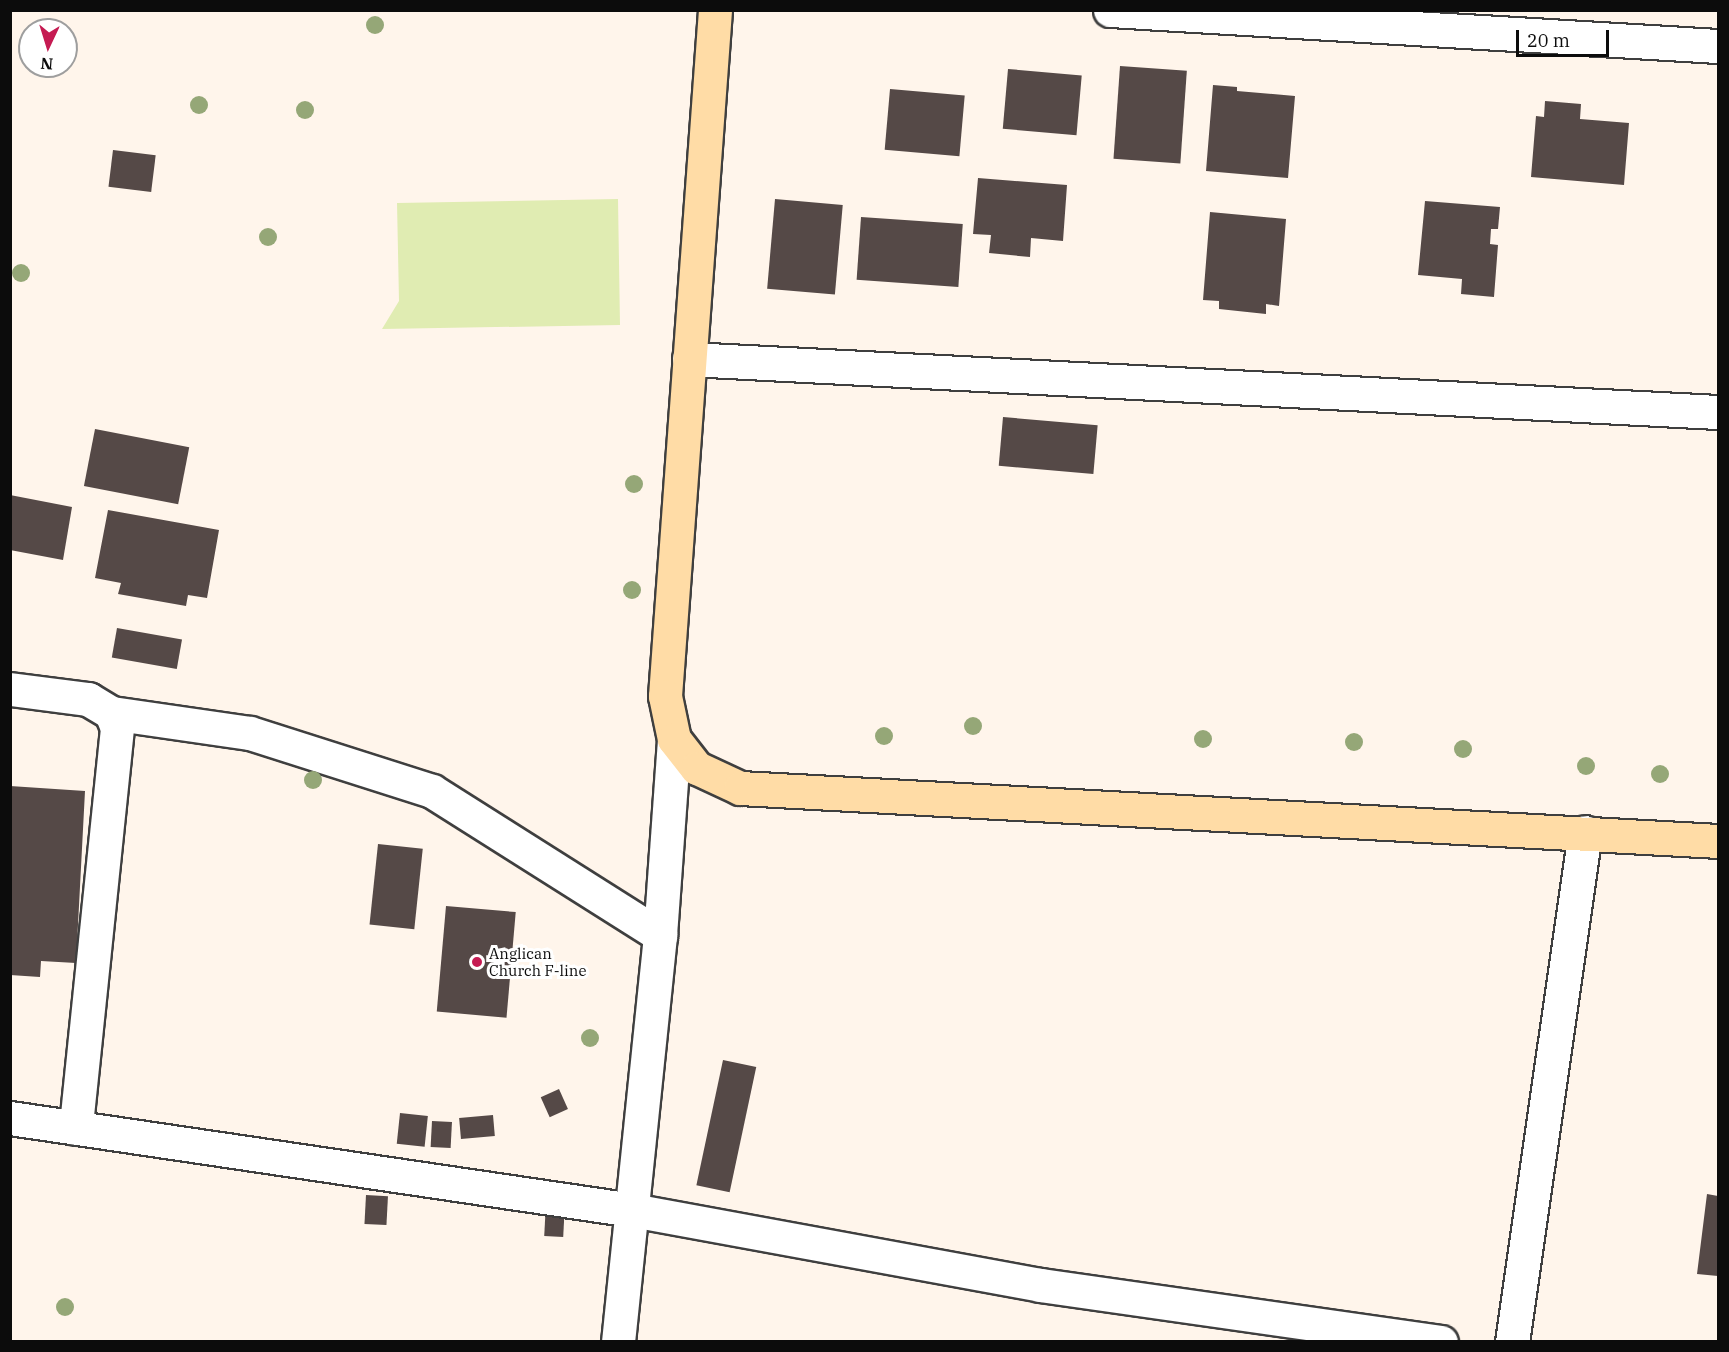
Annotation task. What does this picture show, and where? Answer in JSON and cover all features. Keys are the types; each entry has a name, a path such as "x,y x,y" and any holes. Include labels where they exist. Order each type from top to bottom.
{"street":[{"path":"618,1341 660,935 674,739 665,696 715,10"},
{"path":"1110,10 1719,46"},
{"path":"689,359 1719,412"},
{"path":"10,689 88,699 111,713 250,733 432,791 660,935"},
{"path":"76,1128 117,740 111,713"},
{"path":"674,739 697,768 740,788 1719,841"},
{"path":"1512,1341 1585,832"},
{"path":"10,1118 632,1210 1040,1285 1441,1341"}],"green space":[{"path":"618,199 620,325 382,329 399,301 397,203"}],"building":[{"path":"1120,66 1187,71 1180,163 1114,159"},
{"path":"1008,69 1082,75 1076,135 1003,129"},
{"path":"1213,85 1237,87 1237,91 1295,96 1288,178 1206,171"},
{"path":"890,89 965,96 959,156 885,150"},
{"path":"1545,101 1581,104 1580,119 1629,123 1624,185 1531,177 1536,116 1544,117"},
{"path":"113,150 156,155 151,192 108,187"},
{"path":"978,178 1067,185 1063,241 1031,238 1030,257 989,253 991,235 973,234"},
{"path":"775,199 843,205 835,295 767,289"},
{"path":"1425,201 1500,207 1498,229 1491,229 1490,244 1498,245 1494,297 1461,294 1462,279 1418,275"},
{"path":"1210,212 1286,219 1279,306 1266,304 1266,314 1219,309 1219,301 1203,300"},
{"path":"861,217 963,224 958,287 857,280"},
{"path":"1003,417 1098,425 1093,474 999,466"},
{"path":"95,429 189,447 178,504 84,486"},
{"path":"10,495 72,507 63,560 10,550"},
{"path":"108,510 219,530 207,598 188,595 186,606 118,594 121,583 95,578"},
{"path":"117,628 182,639 177,669 112,658"},
{"path":"10,786 85,791 76,963 41,961 40,977 10,975"},
{"path":"378,844 423,849 414,929 370,925"},
{"name":"Anglican Church F-line","path":"446,906 516,912 506,1018 437,1012"},
{"path":"723,1060 756,1067 730,1192 696,1185"},
{"path":"559,1089 568,1109 550,1117 541,1097"},
{"path":"400,1113 428,1116 425,1147 397,1144"},
{"path":"493,1115 495,1136 461,1139 459,1118"},
{"path":"432,1121 452,1122 451,1148 431,1147"},
{"path":"1707,1194 1718,1196 1718,1276 1697,1274"},
{"path":"366,1195 388,1196 386,1225 364,1224"},
{"path":"546,1202 565,1203 563,1237 544,1236"}],"place":[{"name":"Anglican Church F-line","path":"477,962"}]}
